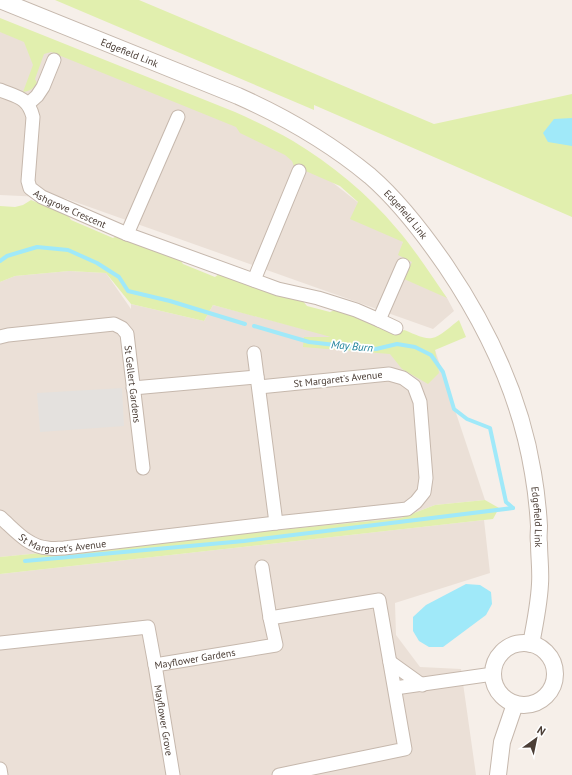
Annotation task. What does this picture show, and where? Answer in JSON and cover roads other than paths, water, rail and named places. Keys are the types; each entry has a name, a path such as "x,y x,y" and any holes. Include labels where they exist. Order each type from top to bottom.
{"street":[{"name":"Edgefield Link","path":"0,0 238,96 287,120 334,149 371,177 418,227 454,278 490,342 506,377 523,428 533,472 539,529 538,541 540,584 537,615 531,644"},
{"path":"0,90 22,99 28,104 44,87 54,60"},
{"name":"Ashgrove Crescent","path":"28,104 33,117 28,181 30,188 42,197 127,234 278,289 318,298 350,308 396,328"},
{"path":"127,234 178,117"},
{"path":"254,280 299,171"},
{"path":"379,320 403,265"},
{"name":"St Gellert Gardens","path":"0,337 114,324 122,328 127,334 143,468"},
{"path":"254,353 276,523"},
{"name":"St Margaret's Avenue","path":"0,517 23,537 35,545 48,548 64,548 406,509 416,502 424,492 426,478 420,402 414,386 403,378 389,374 133,388"},
{"name":"Mayflower Gardens","path":"0,643 148,627 155,665 276,645 262,567"},
{"path":"270,618 379,600 405,749 279,775"},
{"path":"523,643 540,647 548,654 553,662 555,672 554,681 550,691 543,698 534,703 524,705 514,704 506,699 494,684 493,674 495,662 502,651 509,646 523,643"},
{"path":"390,662 422,685"},
{"name":"Mayflower Grove","path":"155,665 173,775"},
{"path":"395,688 493,674"},
{"path":"498,775 502,742 514,704"},
{"path":"0,769 1,775"}],"water":[{"path":"572,118 572,146 548,142 543,133 554,119"},
{"path":"466,584 480,585 491,592 492,604 486,615 443,647 429,647 419,641 413,631 413,617 426,605"}],"waterway":[{"name":"May Burn","path":"0,261 7,256 37,247 68,250 97,263 119,277 128,291 170,301 245,324"},
{"name":"May Burn","path":"254,326 309,342 376,349 397,344 415,347 431,355 443,372 454,409 467,419 490,428 506,502 513,508"},
{"path":"25,561 244,541 513,508"}]}
